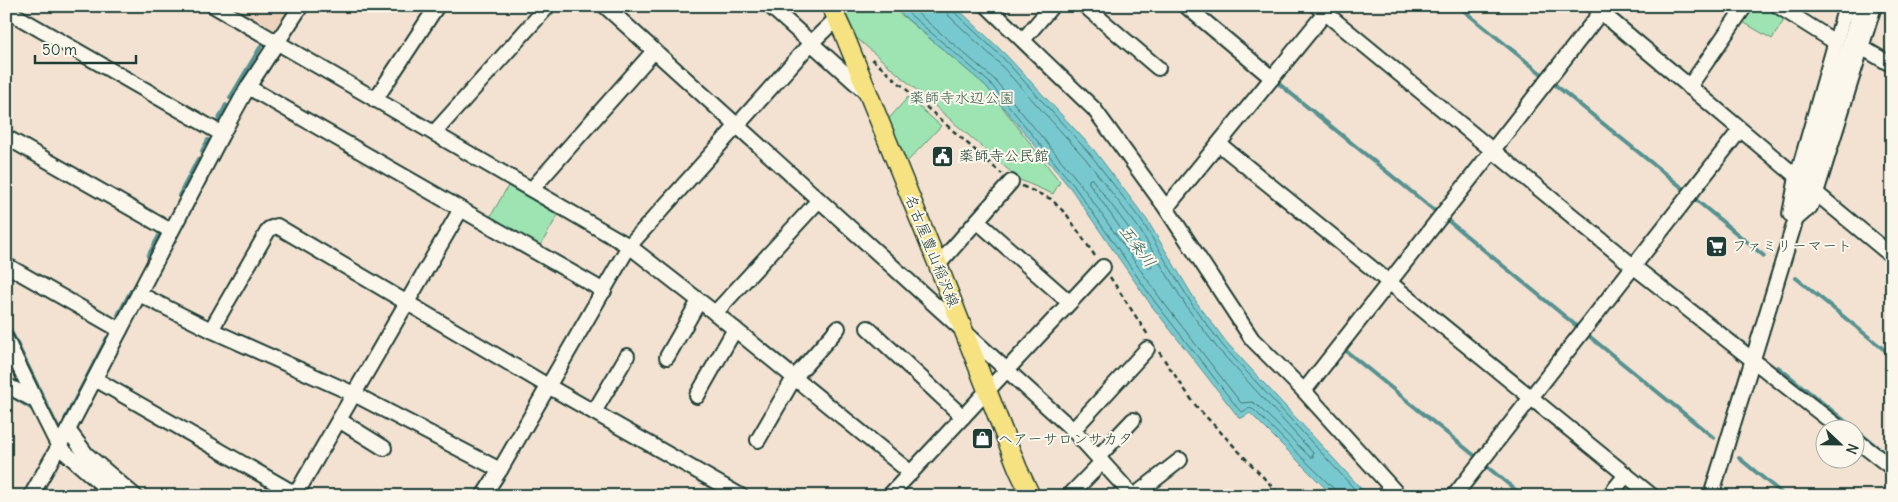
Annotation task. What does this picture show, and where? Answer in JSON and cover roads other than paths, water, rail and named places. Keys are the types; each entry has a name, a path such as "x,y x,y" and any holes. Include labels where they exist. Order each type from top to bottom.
{"main road":[{"name":"名古屋豊山稲沢線","path":"834,12 938,265 1018,469 1031,496"}],"street":[{"path":"214,6 629,246 735,329 911,473"},
{"path":"31,496 95,379 222,134 248,87 301,6"},
{"path":"375,100 437,6"},
{"path":"434,133 548,6"},
{"path":"604,6 1073,430 1133,496 1180,460"},
{"path":"770,6 868,95"},
{"path":"987,6 1094,109 1166,208 1252,339 1304,391 1399,496"},
{"path":"1023,40 1052,6"},
{"path":"1085,6 1158,68"},
{"path":"1186,6 1272,78"},
{"path":"1689,87 1744,6"},
{"path":"1778,6 1835,42"},
{"path":"1782,264 1797,177 1846,6"},
{"path":"1712,496 1861,6"},
{"path":"1796,220 1810,207 1816,194 1874,6"},
{"path":"1166,208 1272,78 1324,9 1633,266 1829,420"},
{"path":"1304,391 1598,9 1797,177"},
{"path":"6,10 222,134"},
{"path":"500,496 485,492 500,470 629,246 811,43 834,12"},
{"path":"1861,47 1889,59"},
{"path":"532,189 654,51"},
{"path":"248,87 604,291"},
{"path":"1454,496 1740,130"},
{"path":"6,136 171,231"},
{"path":"1219,144 1652,496"},
{"path":"938,265 1011,182"},
{"path":"1816,194 1890,251"},
{"path":"715,313 819,200"},
{"path":"95,379 298,495 406,302 461,209"},
{"path":"977,221 1069,302"},
{"path":"211,330 269,229 277,226 548,386 741,496"},
{"path":"6,265 120,330"},
{"path":"889,496 1103,267"},
{"path":"139,294 211,330 354,394 500,470"},
{"path":"667,357 699,301"},
{"path":"758,440 794,378 838,328"},
{"path":"868,328 963,417"},
{"path":"696,396 735,329"},
{"path":"6,339 59,447 115,496"},
{"path":"1073,430 1152,347"},
{"path":"594,412 627,356"},
{"path":"6,385 36,401"},
{"path":"339,420 384,448"},
{"path":"1069,496 1133,420"},
{"path":"68,430 86,454 135,496"},
{"path":"1866,448 1892,468"},
{"path":"1609,496 1626,475"}],"water":[{"name":"五条川","path":"892,6 955,6 1006,55 1094,150 1147,220 1197,303 1227,343 1368,496 1333,496 1250,413 1240,419 1151,305 1071,189 986,86"}],"waterway":[{"path":"1458,6 1543,75"},
{"path":"230,98 264,41"},
{"path":"1278,83 1435,211"},
{"path":"1553,83 1685,190"},
{"path":"218,121 226,105"},
{"path":"202,151 208,140"},
{"path":"179,196 198,159"},
{"path":"1828,194 1833,198"},
{"path":"1696,200 1764,256"},
{"path":"1841,205 1845,208"},
{"path":"1852,214 1857,218"},
{"path":"1446,219 1579,328"},
{"path":"1872,230 1884,240"},
{"path":"148,256 160,234"},
{"path":"1796,278 1892,356"},
{"path":"118,315 131,291"},
{"path":"6,321 61,434"},
{"path":"1589,336 1714,438"},
{"path":"65,419 107,338"},
{"path":"1346,351 1475,456"},
{"path":"1778,367 1892,459"},
{"path":"10,395 34,410"},
{"path":"66,439 80,457"},
{"path":"1739,458 1785,496"},
{"path":"1486,466 1523,496"}],"place":[{"name":"薬師寺公民館","path":"943,156"},
{"name":"ファミリーマート","path":"1716,246"},
{"name":"ヘアーサロンサカタ","path":"982,439"}],"park label":[{"name":"薬師寺水辺公園","path":"962,98"}]}
